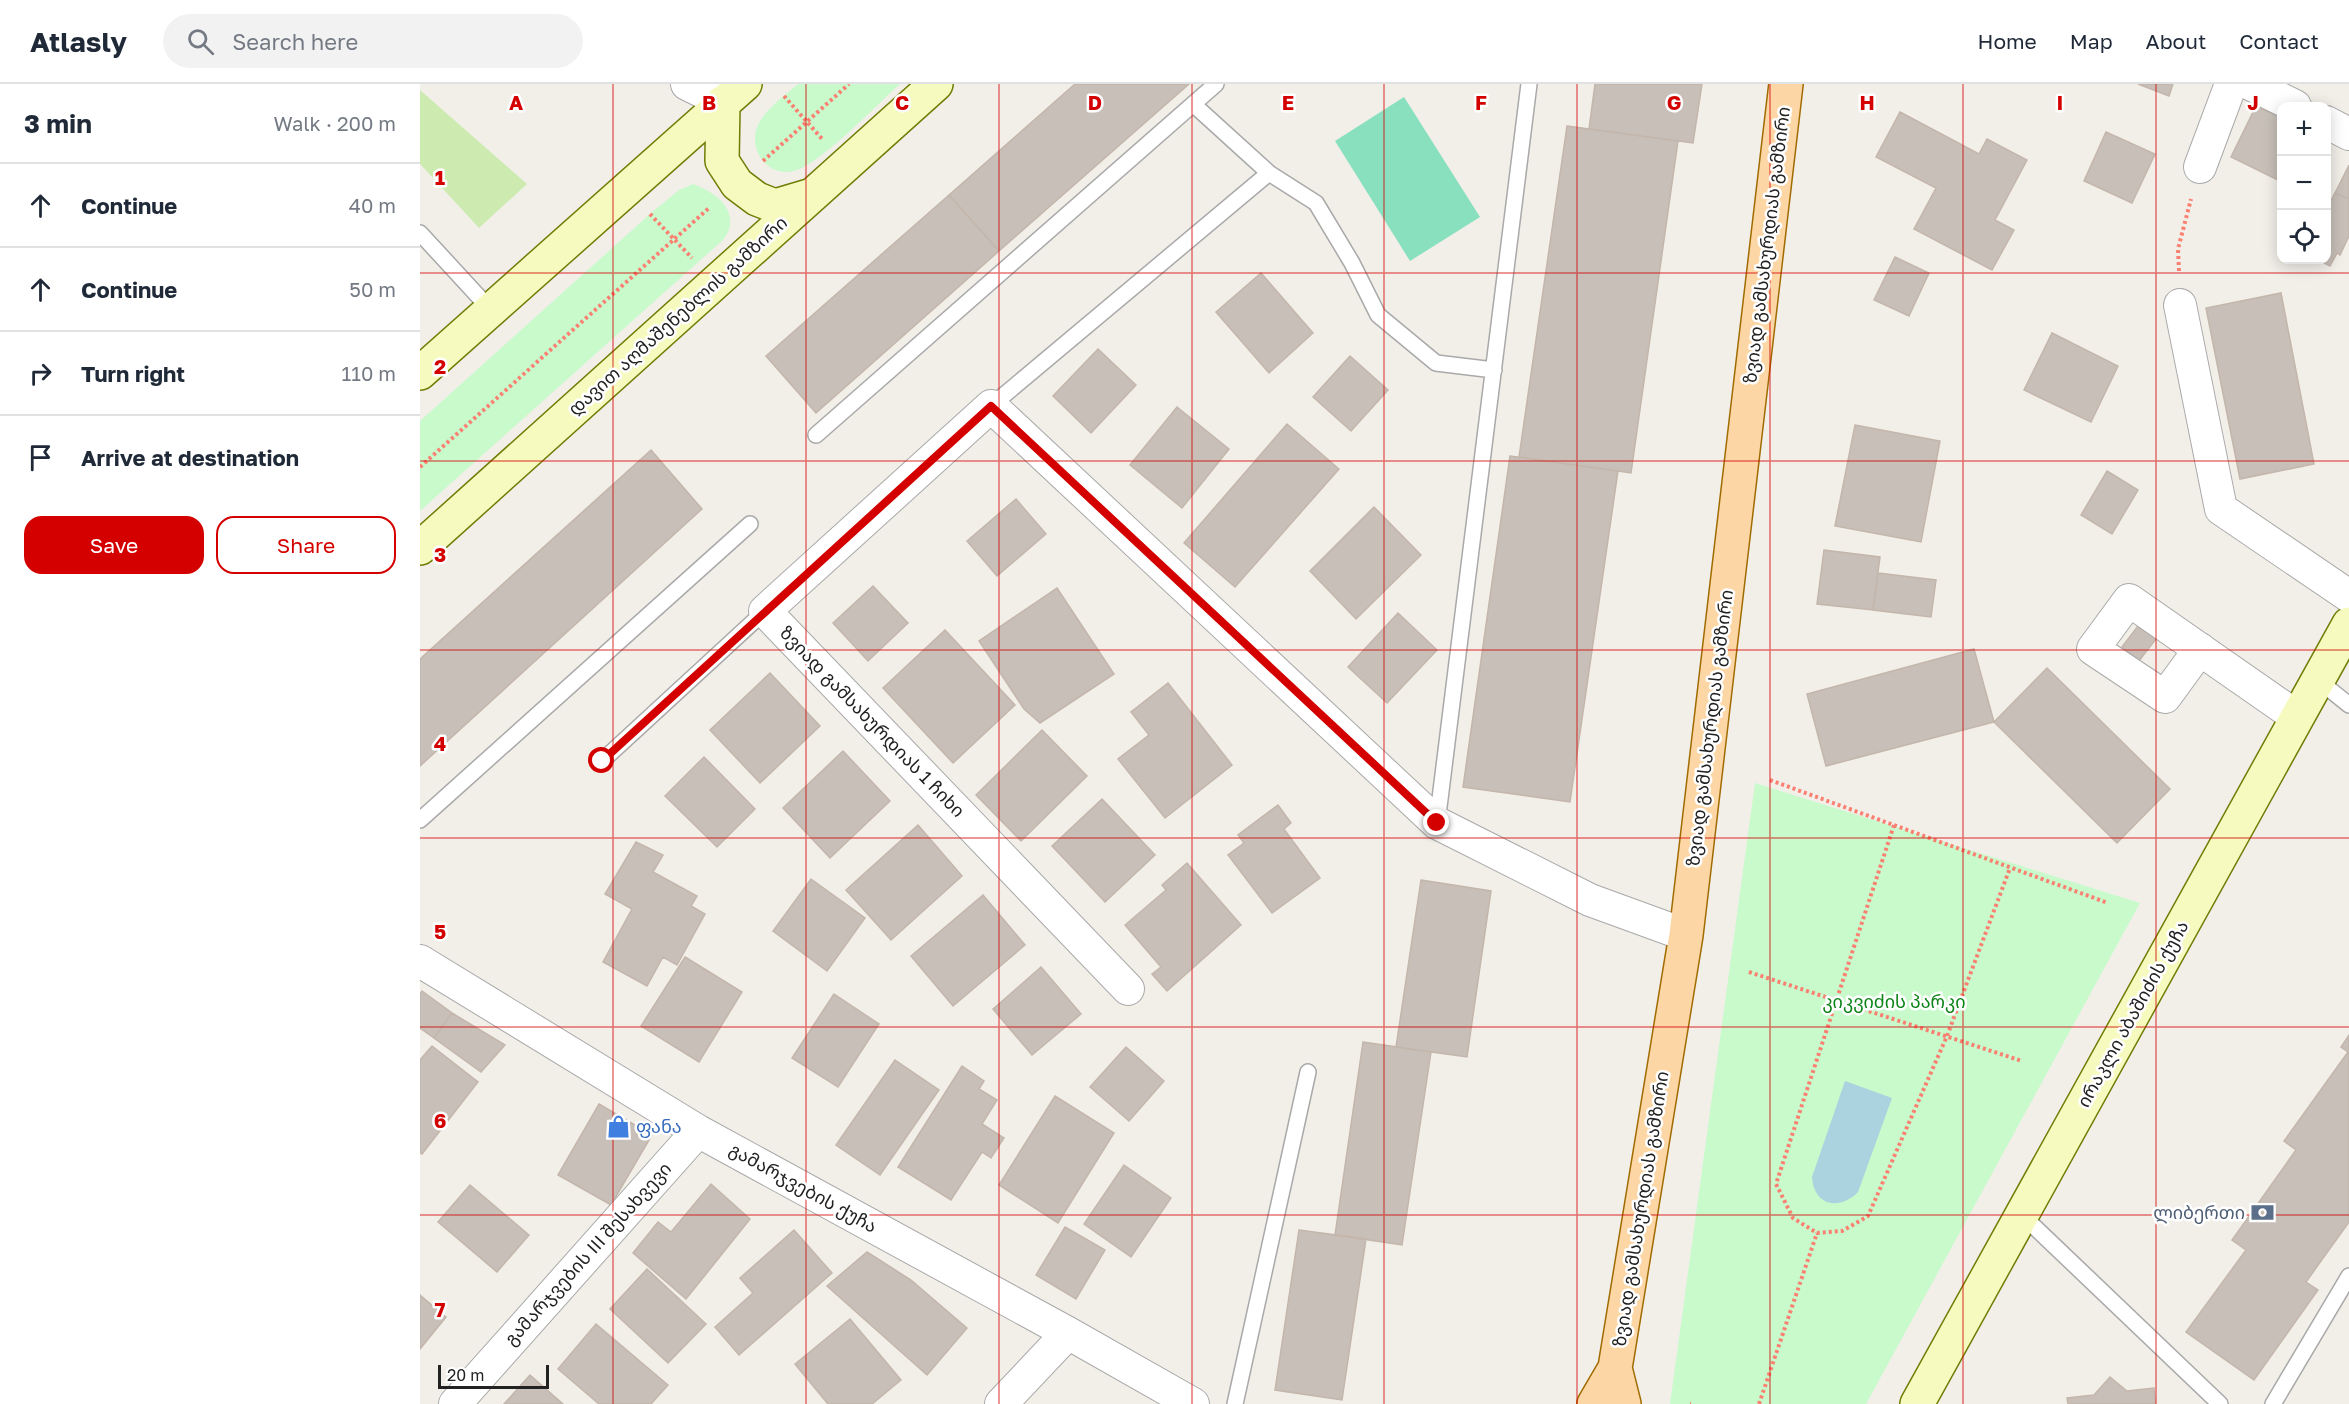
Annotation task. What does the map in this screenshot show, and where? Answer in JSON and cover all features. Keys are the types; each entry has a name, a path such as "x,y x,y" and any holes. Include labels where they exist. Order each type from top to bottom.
{"main road":[{"name":"დავით აღმაშენებლის გამზირი","path":"420,548 936,84"},
{"name":"ზვიად გამსახურდიას გამზირი","path":"1594,1404 1615,1368 1686,935 1786,84"},
{"path":"734,93 722,161 737,184 757,198 775,206 816,194"},
{"path":"420,373 734,93"},
{"name":"ირაკლი აბაშიძის ქუჩა","path":"1917,1404 2349,624"},
{"name":"ზვიად გამსახურდიას გამზირი","path":"1615,1368 1624,1404"}],"street":[{"path":"687,84 734,93"},
{"path":"2200,167 2231,84"},
{"path":"2250,84 2287,102"},
{"path":"2331,125 2349,134"},
{"path":"2180,305 2221,509 2349,596"},
{"path":"991,406 1437,823 1590,900 1686,935"},
{"name":"ზვიად გამსახურდიას 1 ჩიხი","path":"991,406 765,611 1128,989"},
{"path":"2200,649 2297,717"},
{"name":"გამარჯვების ქუჩა","path":"420,961 698,1131 1068,1333 1193,1404"},
{"name":"გამარჯვების III შესახვევი","path":"455,1404 698,1131"},
{"path":"1001,1404 1068,1333"}],"lane":[{"path":"816,435 1216,84"},
{"path":"1437,823 1529,84"},
{"path":"1193,104 1269,173 1316,203 1352,263 1378,315 1436,363 1494,370"},
{"path":"991,406 1269,173"},
{"path":"420,233 490,309"},
{"path":"420,820 750,524"},
{"path":"602,761 765,611"},
{"path":"2318,680 2349,705"},
{"path":"1235,1404 1308,1072"},
{"path":"2022,1215 2220,1404"},
{"path":"2273,1404 2349,1276"}],"path":[{"path":"420,467 849,84"},
{"path":"784,96 829,148"},
{"path":"2180,305 2178,249 2200,167"},
{"path":"650,214 697,263"},
{"path":"1770,780 2108,903"},
{"path":"1894,825 1776,1184 1793,1218 1817,1233 1842,1231 1868,1216 1947,1036 2010,868"},
{"path":"1749,972 2022,1061"},
{"path":"1759,1404 1817,1233"}],"green space":[{"path":"798,84 900,84 822,155 797,170 777,171 762,160 757,152 755,133 767,112"},
{"path":"420,90 527,184 479,228 420,164"},
{"path":"1404,97 1480,217 1410,261 1335,141"},
{"path":"693,184 713,194 728,211 730,227 724,239 420,511 420,421 650,214 679,190"},
{"name":"კიკვიძის პარკი","path":"1755,783 2140,903 1866,1404 1670,1404"}],"water":[{"path":"1845,1081 1892,1098 1858,1192 1843,1202 1836,1203 1822,1200 1817,1194 1812,1177"}],"building":[{"path":"1075,84 1189,84 999,251 949,195"},
{"path":"1595,84 1702,84 1693,143 1589,129"},
{"path":"2138,84 2173,84 2169,96"},
{"path":"2256,106 2277,116 2277,180 2231,157"},
{"path":"1900,112 1979,154 1987,139 2027,160 1995,220 2014,230 1992,270 1914,229 1936,188 1876,157"},
{"path":"1567,126 1678,141 1631,473 1519,457"},
{"path":"2106,132 2155,154 2132,203 2084,181"},
{"path":"2349,165 2349,199 2335,193"},
{"path":"2335,193 2349,199 2349,236 2340,255 2337,253 2330,266 2326,264 2331,264 2331,201"},
{"path":"949,195 999,251 816,413 766,356"},
{"path":"1895,257 1929,273 1909,316 1874,300"},
{"path":"1261,273 1313,333 1269,373 1216,312"},
{"path":"2281,293 2314,464 2240,479 2206,308"},
{"path":"2052,333 2118,366 2091,422 2024,390"},
{"path":"1098,349 1136,385 1091,433 1053,396"},
{"path":"1350,356 1388,390 1351,431 1313,397"},
{"path":"1177,407 1229,449 1182,508 1130,465"},
{"path":"1287,424 1339,469 1235,587 1184,543"},
{"path":"1855,425 1940,441 1921,542 1835,526"},
{"path":"651,450 702,509 420,766 420,659"},
{"path":"1510,456 1618,471 1570,802 1463,787"},
{"path":"2107,471 2138,490 2112,534 2081,515"},
{"path":"1016,499 1046,534 997,576 967,541"},
{"path":"1374,507 1421,555 1356,619 1310,571"},
{"path":"1824,550 1880,557 1873,610 1817,604"},
{"path":"1878,573 1936,580 1931,617 1873,610"},
{"path":"873,586 908,623 868,661 833,623"},
{"path":"1057,588 1114,674 1040,723 1024,709 979,641"},
{"path":"1398,613 1437,650 1387,703 1348,667"},
{"path":"2138,626 2156,639 2139,661 2122,647"},
{"path":"945,630 1015,705 953,763 883,688"},
{"path":"1974,649 1994,722 1826,766 1807,694"},
{"path":"2047,668 2170,789 2117,843 1994,722"},
{"path":"770,673 820,726 760,783 710,730"},
{"path":"1168,683 1232,765 1165,818 1118,759 1149,735 1131,712"},
{"path":"1042,730 1087,776 1021,841 976,795"},
{"path":"843,751 890,801 830,858 783,808"},
{"path":"704,757 755,809 717,847 665,796"},
{"path":"1102,799 1155,855 1105,902 1052,846"},
{"path":"1278,805 1291,823 1284,829 1320,878 1272,913 1228,855 1244,843 1238,835"},
{"path":"918,825 962,876 891,940 846,890"},
{"path":"636,842 663,855 653,872 697,896 691,906 705,914 677,965 663,957 647,986 603,962 632,909 605,894"},
{"path":"1187,863 1241,925 1167,991 1152,974 1161,967 1125,925 1166,890 1162,885"},
{"path":"811,879 865,918 827,971 773,931"},
{"path":"1421,880 1491,891 1467,1057 1396,1047"},
{"path":"983,895 1025,945 953,1006 911,956"},
{"path":"685,957 742,992 699,1062 641,1026"},
{"path":"1041,967 1081,1014 1032,1055 993,1009"},
{"path":"422,991 452,1013 434,1038 420,1028 420,994"},
{"path":"834,994 879,1024 838,1087 792,1058"},
{"path":"452,1013 505,1045 481,1072 434,1038"},
{"path":"2349,1035 2349,1222 2306,1282 2318,1290 2254,1380 2186,1332 2246,1250 2232,1240 2296,1150 2284,1141 2348,1052 2341,1047"},
{"path":"1363,1042 1431,1052 1402,1245 1335,1235"},
{"path":"432,1046 478,1082 422,1154 420,1153 420,1060"},
{"path":"1126,1047 1164,1081 1129,1121 1090,1087"},
{"path":"895,1060 939,1090 880,1175 836,1145"},
{"path":"962,1066 984,1081 979,1089 997,1100 982,1124 1004,1138 991,1158 982,1152 951,1200 898,1167"},
{"path":"1055,1096 1114,1133 1058,1223 999,1185"},
{"path":"599,1104 652,1135 611,1205 558,1175"},
{"path":"1124,1165 1171,1198 1131,1257 1084,1224"},
{"path":"711,1184 750,1219 686,1299 633,1253 658,1222 671,1232"},
{"path":"470,1185 529,1235 497,1272 438,1222"},
{"path":"1065,1227 1105,1250 1076,1299 1036,1275"},
{"path":"794,1230 832,1273 739,1355 715,1327 753,1293 740,1278"},
{"path":"1299,1230 1366,1239 1342,1400 1275,1390"},
{"path":"867,1252 911,1280 967,1328 927,1375 827,1286"},
{"path":"647,1269 706,1324 668,1363 610,1309"},
{"path":"420,1295 446,1317 420,1349"},
{"path":"850,1319 901,1380 872,1404 828,1404 795,1364"},
{"path":"596,1324 668,1385 651,1404 599,1404 558,1369"},
{"path":"530,1375 563,1404 504,1404"},
{"path":"2110,1377 2127,1391 2154,1388 2155,1404 2068,1404 2067,1398 2094,1395"}],"place":[{"name":"ფანა","path":"618,1127"},
{"name":"ლიბერთი","path":"2263,1213"}],"route":[{"path":"602,761 991,406 1437,823"}]}
